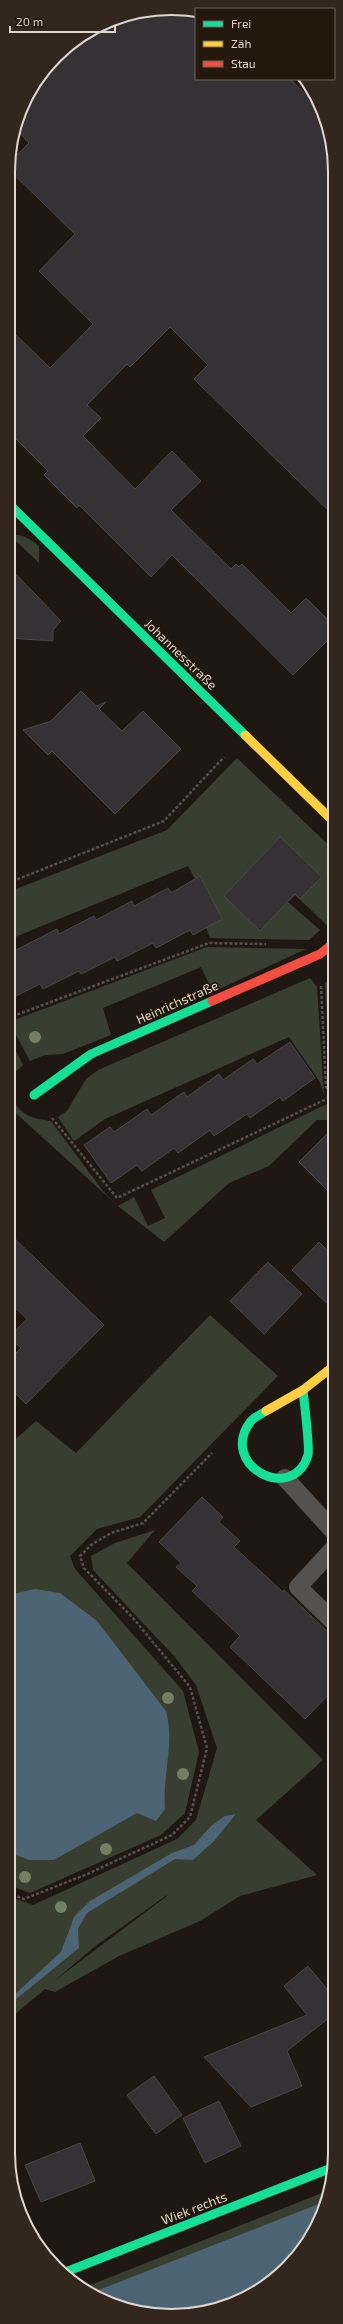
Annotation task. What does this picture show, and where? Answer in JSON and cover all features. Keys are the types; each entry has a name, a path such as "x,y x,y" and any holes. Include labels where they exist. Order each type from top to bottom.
{"street":[{"name":"Johannesstraße","path":"15,510 328,816"},
{"name":"Heinrichstraße","path":"34,1095 91,1054 320,954 328,948"},
{"path":"303,1390 308,1454 299,1469 285,1478 267,1477 251,1467 243,1452 242,1438 251,1420 303,1390 328,1370"},
{"name":"Wiek rechts","path":"69,2271 327,2170"}],"lane":[{"path":"285,1478 328,1525"},
{"path":"328,1555 298,1587 328,1616"}],"path":[{"path":"15,880 164,821 245,735"},
{"path":"15,1015 209,943 270,944"},
{"path":"320,954 326,1087 328,1089"},
{"path":"34,1095 117,1198 328,1097"},
{"path":"15,1896 24,1899 85,1876 172,1835 190,1817 207,1748 190,1687 133,1618 84,1568 80,1556 91,1545 111,1533 143,1523 217,1449 242,1438"}],"green space":[{"path":"15,535 25,537 39,546 39,563 15,540"},
{"path":"237,758 328,844 328,926 295,895 288,902 320,930 309,940 210,938 206,927 222,919 200,876 195,879 188,866 15,937 15,889 167,830"},
{"path":"207,947 306,949 213,992 201,967 103,1008 111,1035 63,1054 45,1055 30,1061 15,1033 15,1020"},
{"path":"310,978 317,987 324,1095 320,1082 289,1037 105,1119 74,1141 58,1117 67,1111 86,1079 98,1070"},
{"path":"328,981 328,1044 325,983"},
{"path":"15,1050 23,1065 15,1072"},
{"path":"328,1103 328,1120 317,1120 269,1166 229,1183 164,1242 118,1206 134,1197 148,1226 165,1218 151,1190"},
{"path":"15,1104 31,1117 51,1121 103,1191 118,1206 15,1112"},
{"path":"210,1315 278,1376 140,1517 97,1529 70,1556 75,1569 183,1691 199,1752 185,1813 161,1835 30,1893 15,1888 15,1440 36,1421 76,1453"},
{"path":"155,1530 127,1563 323,1760 256,1820 317,1875 240,1896 200,1921 119,1956 55,1992 45,1989 15,2014 15,1899 33,1905 177,1839 196,1820 217,1748 196,1685 175,1657 93,1570 91,1556 115,1543","holes":["167,1895 167,1896 54,1981 98,1944"]},
{"path":"323,2193 312,2222 296,2248 289,2256 267,2277 241,2293 222,2301 182,2309 151,2308 121,2301 89,2286"}],"water":[{"path":"35,1589 60,1593 97,1621 166,1711 168,1723 169,1748 165,1784 165,1809 156,1821 137,1813 54,1860 29,1860 15,1855 15,1593"},
{"path":"236,1814 214,1841 193,1860 175,1859 87,1913 78,1929 79,1948 15,2000 15,1994 61,1952 74,1917 90,1901 172,1853 194,1845 211,1826 225,1816"},
{"path":"320,2204 307,2231 289,2256 267,2277 241,2293 211,2304 182,2309 161,2309 131,2304 97,2290"}],"building":[{"path":"182,15 195,17 195,80 291,80 312,102 323,131 328,161 328,510 194,379 208,365 170,327 130,367 127,364 87,405 101,418 83,436 135,489 172,451 201,481 171,510 231,569 236,564 239,567 242,564 291,613 306,598 328,620 328,640 293,675 172,555 151,577 79,505 77,508 44,475 48,471 15,438 15,334 50,368 93,324 39,271 75,234 15,176 15,157 29,143 20,133 23,121 36,93 54,68 76,47 102,31 121,23 151,16"},
{"path":"15,573 61,621 53,630 53,641 15,638"},
{"path":"81,691 96,706 106,702 99,709 122,731 143,711 181,749 115,814 52,751 48,755 23,730 51,721"},
{"path":"280,837 322,877 300,899 295,894 260,931 224,896"},
{"path":"200,876 222,919 193,935 190,930 156,948 153,943 117,961 115,957 81,974 79,971 43,989 40,984 15,996 15,950 57,929 59,934 94,916 96,920 132,901 134,906 168,888 171,893"},
{"path":"290,1042 315,1078 283,1101 280,1097 250,1118 247,1114 214,1136 210,1130 178,1153 174,1148 142,1171 137,1165 111,1183 84,1145 110,1127 114,1132 147,1109 151,1115 184,1092 187,1097 219,1074 223,1080 253,1059 257,1064"},
{"path":"328,1133 328,1191 299,1162"},
{"path":"15,1239 104,1325 26,1404 15,1393 15,1354 21,1348 15,1342 15,1331 27,1319 15,1308"},
{"path":"319,1242 328,1251 328,1304 292,1270"},
{"path":"268,1262 302,1294 264,1334 230,1301"},
{"path":"202,1497 223,1517 219,1522 240,1541 234,1547 283,1592 284,1590 328,1632 328,1695 305,1719 230,1647 240,1636 192,1591 197,1586 176,1567 181,1563 159,1542"},
{"path":"308,1966 328,1990 328,2019 287,2051 302,2086 251,2107 204,2057 307,2015 284,1986"},
{"path":"154,2076 182,2115 156,2134 127,2095"},
{"path":"219,2101 241,2146 205,2163 183,2118"},
{"path":"80,2143 95,2181 41,2202 25,2165"}],"traffic: fast":[{"path":"15,510 245,735"},
{"path":"34,1095 91,1054 212,1001"},
{"path":"266,1411 251,1421 243,1437 243,1452 250,1464 261,1473 274,1478 288,1477 300,1470 308,1455 308,1434 303,1390"},
{"path":"69,2271 327,2170"}],"traffic: slow":[{"path":"245,735 328,816"},
{"path":"266,1411 303,1390 328,1370"}],"traffic: jam":[{"path":"212,1001 320,954 328,948"}]}
